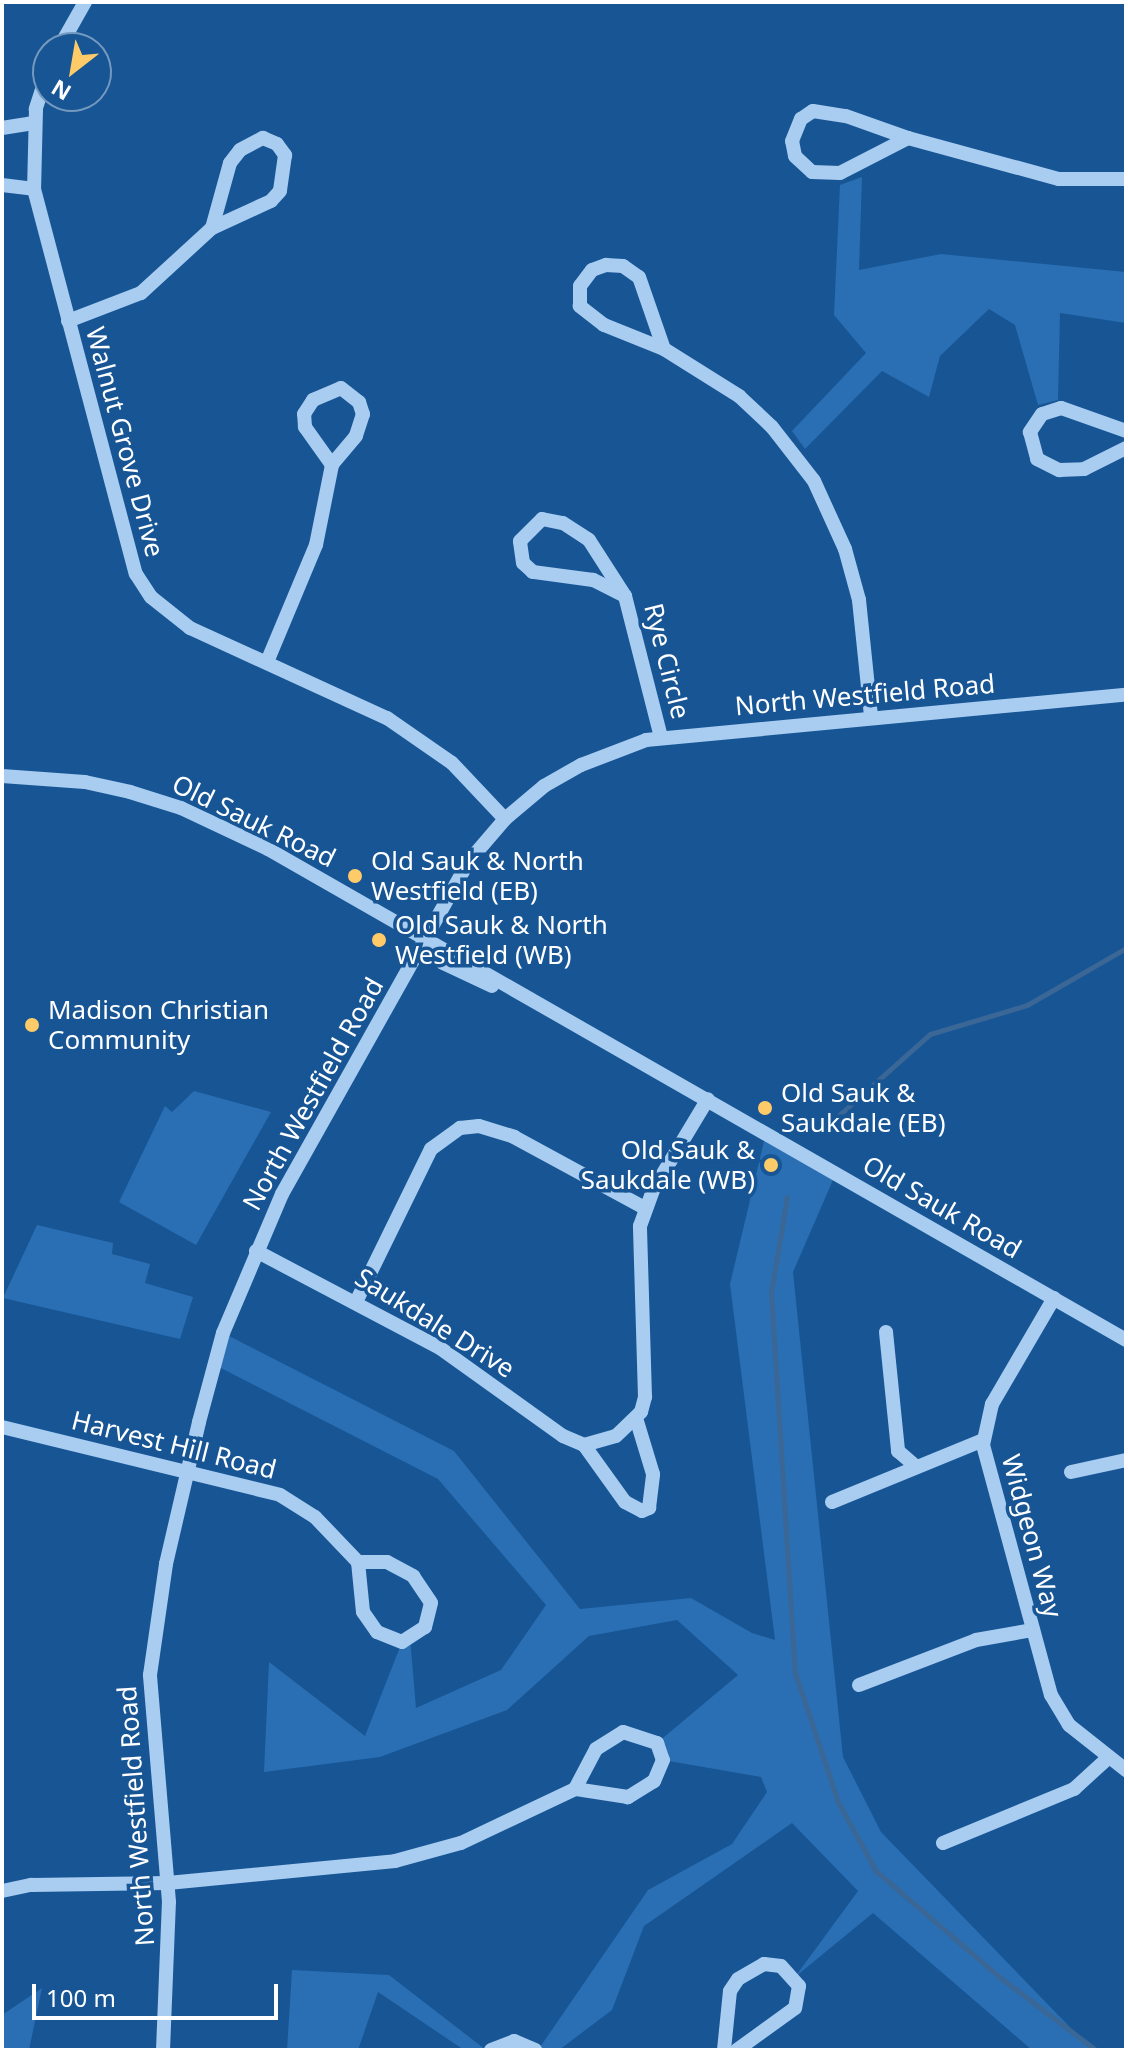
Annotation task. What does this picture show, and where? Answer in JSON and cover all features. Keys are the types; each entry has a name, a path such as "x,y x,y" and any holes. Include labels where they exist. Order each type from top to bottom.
{"street":[{"path":"68,32 85,2"},
{"path":"908,138 840,173 826,174 802,167 792,141 801,119 813,111 1059,179 1126,179"},
{"name":"Walnut Grove Drive","path":"37,112 34,123 34,189 136,574 151,597 190,628 387,718 452,763 505,819"},
{"path":"2,128 34,123"},
{"path":"68,321 141,293 212,228 271,201 280,191 288,166 277,144 258,140 230,163 212,228"},
{"path":"2,185 34,189"},
{"path":"664,349 639,277 623,266 592,270 580,286 580,306 604,325 664,349 739,396 772,427 814,481 845,549 859,600 871,716"},
{"path":"267,662 316,545 332,465 356,436 363,414 359,402 341,388 313,400 304,414 305,427 332,465"},
{"path":"1126,431 1061,408 1042,414 1030,432 1037,459 1059,470 1084,469 1126,448"},
{"name":"Rye Circle","path":"625,596 593,580 533,572 523,563 520,541 542,519 563,523 602,554 625,596 661,737"},
{"name":"North Westfield Road","path":"163,2050 169,1979 168,1883 150,1675 166,1564 223,1333 282,1194 469,861 505,819 544,786 581,765 661,737 1126,695"},
{"name":"Old Sauk Road","path":"2,776 85,782 181,808 268,849 427,938 453,943 609,1043 1126,1340"},
{"path":"636,1418 653,1474 649,1508 642,1511 625,1502 584,1445 616,1436 636,1418 645,1397 637,1247 645,1208 708,1099"},
{"path":"357,1300 431,1149 460,1128 479,1126 514,1137 645,1208"},
{"name":"Saukdale Drive","path":"256,1251 357,1300 472,1368 532,1415 584,1445"},
{"name":"Widgeon Way","path":"1054,1298 992,1404 983,1440 1051,1695 1069,1725 1126,1770"},
{"path":"886,1332 898,1451 915,1466"},
{"name":"Harvest Hill Road","path":"2,1427 280,1495 315,1517 358,1562"},
{"path":"832,1502 983,1440"},
{"path":"1071,1472 1126,1460"},
{"path":"358,1562 387,1562 413,1576 431,1603 425,1627 402,1642 377,1632 363,1612 358,1562"},
{"path":"859,1685 976,1640 1033,1630"},
{"path":"2,1891 42,1885 168,1883 408,1858 461,1843 575,1789 613,1797 639,1793 654,1781 663,1760 657,1743 637,1733 606,1739 587,1762 575,1789"},
{"path":"943,1843 1074,1789 1108,1758"},
{"path":"724,2050 730,1991 738,1979 764,1964 781,1966 799,1986 795,2008 737,2050"},
{"path":"491,2050 514,2041 535,2050"}],"shaded area":[{"path":"862,177 859,270 941,254 1126,272 1126,323 1060,313 1058,400 1038,405 1015,325 989,309 940,356 929,397 882,371 805,449 792,431 866,353 834,315 840,185"},
{"path":"194,1091 271,1112 196,1245 119,1202 165,1106 172,1112"},
{"path":"766,1133 836,1173 793,1272 843,1757 881,1832 1092,2050 1032,2050 873,1913 795,1977 858,1891 792,1823 644,1926 612,2010 559,2050 538,2050 648,1890 732,1844 767,1792 761,1777 663,1760 657,1743 738,1675 677,1620 589,1636 507,1710 380,1757 264,1772 269,1662 365,1736 402,1642 410,1638 416,1708 501,1670 546,1605 438,1479 215,1365 223,1333 454,1451 580,1609 691,1598 752,1633 775,1640 730,1284"},
{"path":"37,1225 113,1243 112,1254 150,1264 145,1283 193,1297 180,1339 3,1298"},
{"path":"292,1970 389,1975 486,2050 464,2050 378,1992 358,2050 287,2050"},
{"path":"42,1988 29,2050 2,2050 2,2015"}],"waterway":[{"path":"829,1124 930,1034 1027,1005 1126,948"},
{"path":"787,1197 771,1293 795,1673 838,1802 876,1871 1002,1979 1096,2050"}],"place":[{"name":"Old Sauk & North Westfield (EB)","path":"355,876"},
{"name":"Old Sauk & North Westfield (WB)","path":"379,940"},
{"name":"Madison Christian Community","path":"32,1025"},
{"name":"Old Sauk & Saukdale (EB)","path":"765,1108"},
{"name":"Old Sauk & Saukdale (WB)","path":"771,1165"}]}
